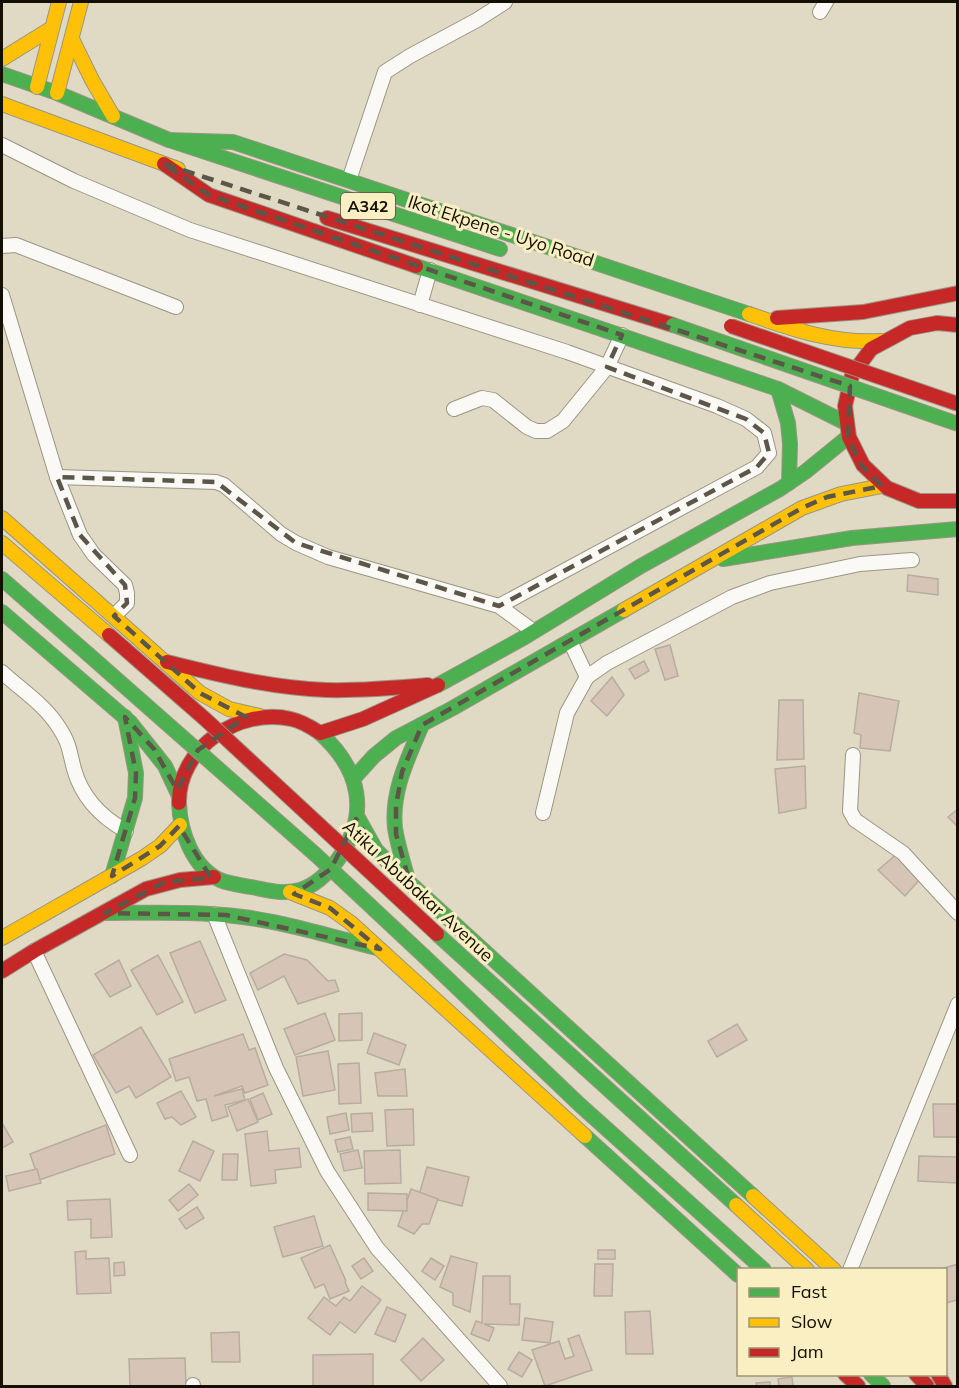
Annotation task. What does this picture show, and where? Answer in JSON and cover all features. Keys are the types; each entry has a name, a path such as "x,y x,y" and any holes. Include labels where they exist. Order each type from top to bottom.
{"main road":[{"path":"37,87 59,2"},
{"path":"57,93 81,2"},
{"path":"2,58 19,50 52,28"},
{"path":"72,39 113,116"},
{"name":"Ikot Ekpene - Uyo Road","path":"2,74 57,93 169,140 515,254"},
{"path":"2,104 239,191"},
{"path":"169,140 233,142 822,338 855,343 881,341"},
{"path":"164,164 209,195 778,389 803,400 847,430"},
{"name":"Ikot Ekpene - Uyo Road","path":"319,216 674,325 957,424"},
{"path":"766,319 863,312 957,293"},
{"path":"715,321 957,404"},
{"path":"957,325 939,323 918,325 897,332 881,341 868,351 852,376 846,407 847,430 861,465 882,486 909,500 938,504 957,501"},
{"path":"778,389 788,423 789,483"},
{"path":"320,733 350,725 391,709 464,673 641,566 789,483 847,430"},
{"path":"354,780 396,738 570,641 705,562 802,508 827,497 882,486"},
{"path":"2,518 200,693 244,714 288,718 304,723 320,733 340,754 354,780 357,816 376,850 833,1268"},
{"path":"705,562 852,538 957,529"},
{"name":"Atiku Abubakar Avenue","path":"2,543 205,719 437,934 806,1268"},
{"path":"2,579 315,855 426,957 580,1105 763,1268"},
{"path":"2,612 125,717 154,749 179,796"},
{"path":"164,661 247,680 303,687 347,690 440,684"},
{"path":"112,876 135,798 136,773 125,717"},
{"path":"263,717 234,723 208,739 189,763 183,777 179,796 180,825 193,854 202,866 214,877 232,884 269,891 290,892 306,887 332,869 341,857 357,816"},
{"path":"410,883 396,834 396,806 402,772 422,725"},
{"path":"2,938 160,846 180,825"},
{"path":"2,971 146,889 165,882 214,877"},
{"path":"290,892 330,909 351,923 737,1274"},
{"path":"105,913 214,914 270,922 380,949"}],"street":[{"path":"349,180 386,72 505,2"},
{"path":"2,145 74,181 190,230 607,367 717,406 746,419 764,433 769,453 757,467 499,606"},
{"path":"2,246 16,245 176,307"},
{"path":"420,305 430,270"},
{"path":"2,295 57,477 80,535 94,555 125,585 127,603 114,616"},
{"path":"454,409 482,399 493,400 527,428 547,431 563,421 607,367 622,335"},
{"path":"57,477 216,482 224,485 281,534 296,543 328,557 499,606 533,631"},
{"path":"543,813 567,713 587,677 607,663 732,597 770,583 860,564 912,560"},
{"path":"570,641 587,677"},
{"path":"2,672 37,702 57,724 70,747 74,770 83,791 96,811 126,831"},
{"path":"853,755 850,811 855,820 903,853 957,913"},
{"path":"214,914 276,1068 327,1171 377,1248 500,1386"},
{"path":"34,951 130,1155"},
{"path":"850,1268 957,1004"}],"highlighted area":[{"path":"164,164 850,386 848,437 861,465 882,486 827,497 802,508 422,725 402,772 396,806 396,834 410,883 376,850 356,819 331,869 294,894 330,908 380,949 226,915 105,913 165,882 211,878 179,826 160,846 112,876 135,798 136,773 125,717 154,749 177,790 198,750 246,717 200,693 114,616 127,603 125,585 80,535 57,477 216,482 296,543 499,606 757,467 769,453 764,433 746,419 607,367 622,335 209,195"}],"building":[{"path":"908,575 938,579 938,595 907,591"},
{"path":"670,645 678,676 665,680 655,649"},
{"path":"644,661 649,671 635,679 629,669"},
{"path":"612,677 624,695 607,716 591,701"},
{"path":"859,693 899,701 890,751 860,748 861,735 854,733"},
{"path":"779,700 803,700 804,759 777,760"},
{"path":"805,766 806,808 779,813 775,769"},
{"path":"958,809 958,827 948,817"},
{"path":"897,854 921,878 905,896 878,870"},
{"path":"200,941 226,1000 195,1013 170,953"},
{"path":"284,954 307,960 328,981 335,980 339,991 298,1004 284,976 258,990 250,973"},
{"path":"158,955 183,1002 157,1015 131,970"},
{"path":"119,960 131,986 110,997 95,974"},
{"path":"325,1013 335,1040 295,1055 284,1029"},
{"path":"362,1013 362,1040 339,1041 339,1014"},
{"path":"737,1024 747,1040 717,1057 708,1041"},
{"path":"141,1027 171,1077 136,1098 129,1086 116,1093 93,1055"},
{"path":"374,1033 406,1045 399,1065 367,1053"},
{"path":"243,1034 249,1050 255,1048 268,1085 245,1093 242,1086 214,1096 242,1089 245,1100 225,1105 228,1116 212,1121 206,1099 197,1101 189,1077 176,1081 169,1059"},
{"path":"328,1051 335,1090 303,1096 296,1057"},
{"path":"359,1063 361,1103 339,1104 338,1064"},
{"path":"405,1069 407,1096 378,1096 375,1073"},
{"path":"181,1091 196,1117 181,1125 172,1117 165,1119 157,1103"},
{"path":"263,1093 272,1114 258,1120 250,1099"},
{"path":"248,1099 258,1122 237,1131 228,1107"},
{"path":"933,1104 958,1104 958,1137 934,1137"},
{"path":"413,1109 414,1145 387,1146 385,1110"},
{"path":"346,1113 349,1130 330,1134 327,1117"},
{"path":"372,1113 373,1131 352,1132 351,1114"},
{"path":"2,1123 13,1142 2,1148"},
{"path":"106,1125 115,1154 39,1180 30,1154"},
{"path":"267,1131 269,1151 299,1148 301,1167 275,1170 276,1183 251,1186 245,1134"},
{"path":"350,1137 353,1149 338,1152 335,1140"},
{"path":"193,1141 214,1151 200,1181 179,1171"},
{"path":"358,1150 362,1168 344,1171 340,1154"},
{"path":"400,1150 401,1183 365,1184 364,1151"},
{"path":"223,1154 238,1154 237,1180 222,1180"},
{"path":"919,1156 958,1157 958,1183 918,1181"},
{"path":"427,1167 469,1177 462,1206 419,1195"},
{"path":"37,1169 41,1183 9,1191 6,1176"},
{"path":"189,1184 198,1195 178,1211 169,1200"},
{"path":"411,1189 438,1199 429,1224 422,1224 414,1234 398,1226"},
{"path":"368,1193 407,1194 407,1211 368,1210"},
{"path":"110,1199 112,1237 91,1238 91,1219 68,1220 67,1201"},
{"path":"197,1207 204,1218 186,1229 179,1219"},
{"path":"314,1216 323,1246 283,1257 274,1227"},
{"path":"330,1245 349,1291 330,1299 324,1284 315,1288 301,1258"},
{"path":"598,1250 615,1250 615,1259 598,1259"},
{"path":"86,1251 86,1259 109,1258 111,1293 77,1294 75,1252"},
{"path":"451,1256 477,1263 470,1312 453,1305 453,1293 440,1287"},
{"path":"364,1258 373,1271 361,1279 352,1266"},
{"path":"431,1258 444,1266 435,1280 422,1271"},
{"path":"124,1262 125,1275 114,1276 114,1263"},
{"path":"595,1264 613,1264 612,1296 594,1296"},
{"path":"958,1264 958,1302 957,1300 947,1303 947,1268 944,1268"},
{"path":"483,1276 510,1276 510,1304 520,1304 519,1325 484,1324 494,1328 489,1341 471,1334 476,1321 482,1323"},
{"path":"362,1286 381,1300 355,1333 340,1322 330,1335 308,1318 324,1297 336,1306 344,1297 350,1301"},
{"path":"387,1307 406,1315 395,1342 375,1334"},
{"path":"650,1311 653,1354 626,1354 625,1312"},
{"path":"525,1318 553,1322 550,1343 522,1340"},
{"path":"239,1332 240,1362 212,1362 211,1333"},
{"path":"579,1335 592,1370 545,1386 532,1350 559,1341 565,1359 574,1356 568,1339"},
{"path":"423,1338 444,1360 421,1381 401,1360"},
{"path":"519,1352 532,1360 522,1377 508,1369"},
{"path":"373,1354 373,1386 313,1386 313,1355"},
{"path":"185,1358 186,1386 130,1386 129,1359"},
{"path":"792,1377 793,1386 779,1386 778,1379"},
{"path":"770,1382 770,1386 757,1386 756,1383"}],"traffic: fast":[{"path":"2,74 57,93 169,140 500,249"},
{"path":"169,140 233,142 749,314"},
{"path":"416,266 778,389 846,423"},
{"path":"673,325 958,424"},
{"path":"778,389 788,423 789,483"},
{"path":"438,685 525,637 641,566 780,489 848,437"},
{"path":"723,559 852,538 958,529"},
{"path":"2,579 88,654"},
{"path":"353,779 374,756 396,738 624,610"},
{"path":"2,612 130,722 165,766 179,796"},
{"path":"88,654 316,855 425,957"},
{"path":"112,876 135,798 136,773 125,717"},
{"path":"409,883 396,835 394,815 402,775 422,725"},
{"path":"179,803 182,825 189,847 210,874 220,880 276,892 306,888 322,877 339,858 355,825 357,808 352,777 334,747 320,733"},
{"path":"357,816 376,850 402,876 753,1196"},
{"path":"105,913 191,913 243,917 377,948"},
{"path":"437,934 736,1205"},
{"path":"425,957 580,1105 762,1268"},
{"path":"585,1136 737,1274"},
{"path":"873,1376 883,1386"}],"traffic: slow":[{"path":"37,87 59,2"},
{"path":"57,93 81,2"},
{"path":"2,59 52,28"},
{"path":"72,39 113,116"},
{"path":"2,104 178,169"},
{"path":"749,314 830,338 881,341"},
{"path":"624,610 802,508 841,494 882,486"},
{"path":"2,518 200,693 229,709 260,716"},
{"path":"2,543 109,635"},
{"path":"2,938 141,859 160,846 180,825"},
{"path":"290,892 330,908 351,923 585,1136"},
{"path":"753,1196 832,1268"},
{"path":"736,1205 805,1268"}],"traffic: jam":[{"path":"164,164 209,195 416,266"},
{"path":"327,218 673,325"},
{"path":"777,318 863,312 958,293"},
{"path":"958,325 937,323 910,328 871,349 852,375 845,406 849,437 863,465 887,488 919,501 958,501"},
{"path":"731,326 958,404"},
{"path":"109,635 205,719 437,934"},
{"path":"167,662 246,680 306,689 352,690 428,685"},
{"path":"179,803 181,783 200,749 215,736 232,726 251,719 271,717 295,720 320,733 363,719 438,685"},
{"path":"2,971 146,889 180,880 214,877"},
{"path":"847,1376 858,1386"},
{"path":"918,1376 927,1386"},
{"path":"939,1376 945,1386"}]}
